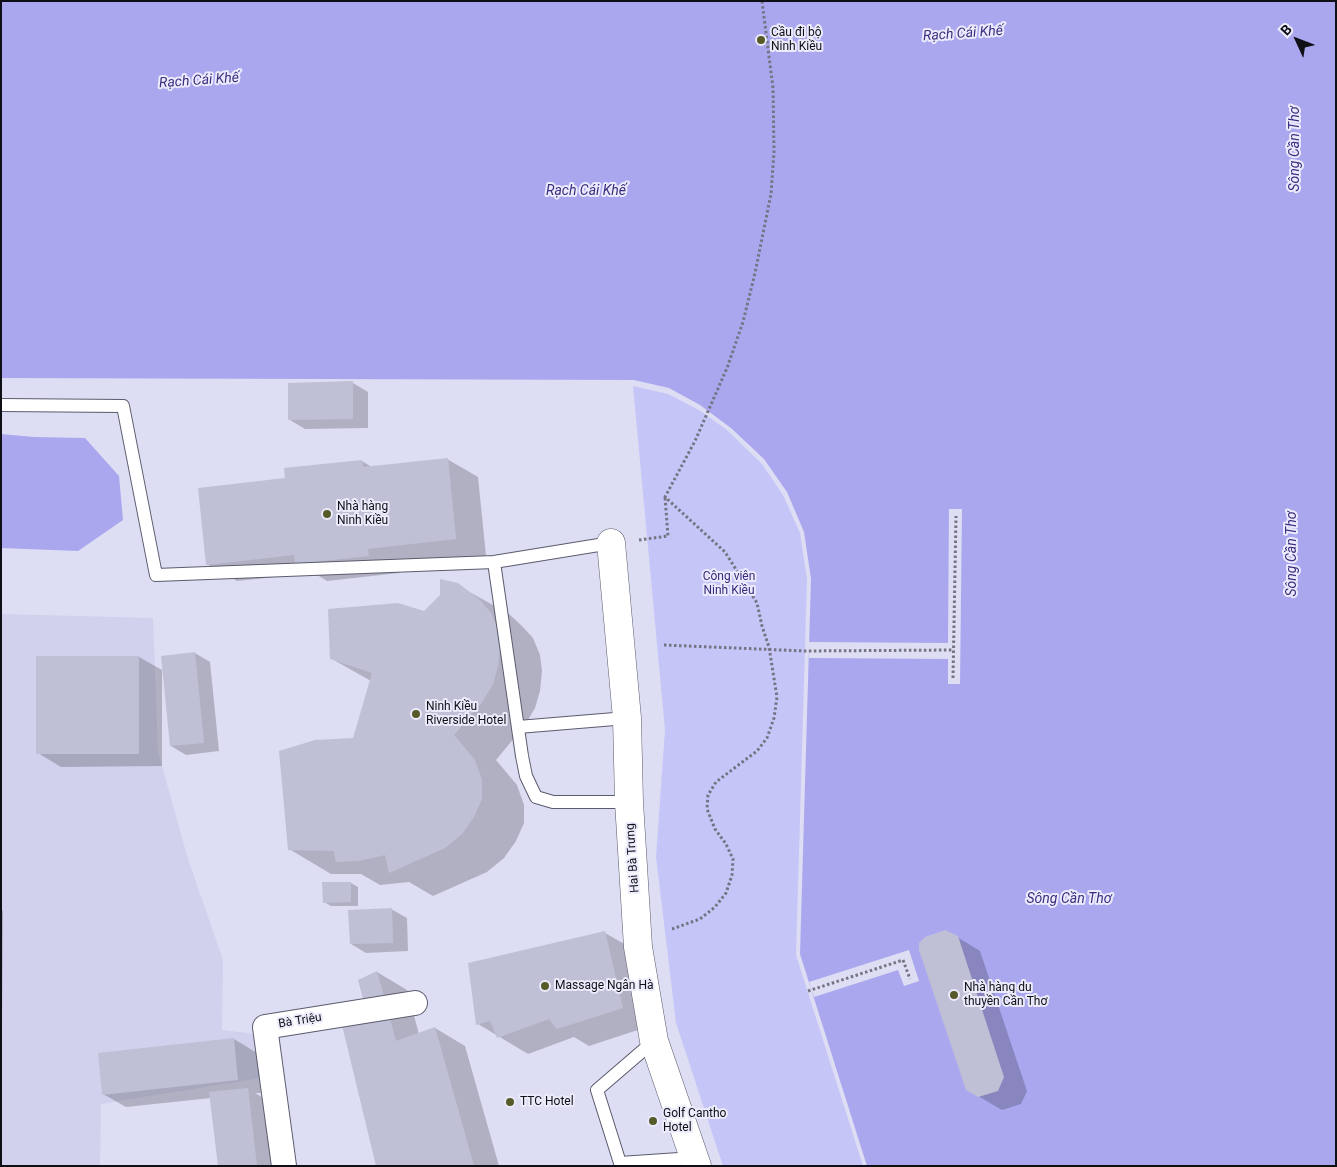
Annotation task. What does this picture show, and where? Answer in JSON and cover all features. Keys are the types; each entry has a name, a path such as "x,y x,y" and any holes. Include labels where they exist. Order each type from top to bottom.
{"street":[{"name":"Hai Bà Trưng","path":"611,543 627,718 629,802 638,947 654,1040 695,1162"},
{"name":"Bà Triệu","path":"284,1166 265,1027 415,1003"}],"lane":[{"path":"1,405 123,406 156,575 494,562 611,543"},
{"path":"494,562 526,776 536,797 553,802 629,802"},
{"path":"518,727 627,718"},
{"path":"654,1040 597,1090 620,1163 695,1162"}],"path":[{"path":"611,543 668,536 665,497 711,407 740,331 756,273 771,194 774,152 773,88 762,1"},
{"path":"665,497 725,552 758,604 777,696 774,718 767,738 757,751 716,782 708,794 707,809 714,829 726,844 733,859 732,876 726,892 715,907 700,919 672,929"},
{"path":"953,678 956,516"},
{"path":"664,645 805,651 954,650"},
{"path":"808,991 904,960 910,979"}],"shaded area":[{"path":"1,614 153,618 158,752 188,859 223,960 222,1030 256,1034 261,1078 101,1104 100,1166 1,1166"}],"green space":[{"name":"Công viên Ninh Kiều","path":"633,386 668,394 699,410 727,430 762,464 783,495 800,533 807,579 796,955 863,1166 723,1166 676,1023 656,857 665,730"}],"water":[{"name":"Sông Cần Thơ","path":"1,1 1336,1 1336,1166 867,1166 800,954 811,579 804,532 787,492 764,459 731,428 700,405 669,388 634,380 1,378"},
{"path":"1,434 85,438 119,476 123,520 78,551 1,548"}],"pier":[{"path":"949,509 962,509 960,684 948,684 948,659 809,658 809,642 948,643"},
{"path":"909,950 919,981 904,986 898,970 814,997 809,982"}],"building":[{"path":"353,381 353,419 288,420 288,383"},
{"name":"Nhà hàng Ninh Kiều","path":"448,458 456,539 368,549 369,556 295,564 294,555 206,565 198,488 285,478 284,468 362,460 363,467"},
{"name":"Ninh Kiều Riverside Hotel","path":"440,579 458,583 480,600 491,613 498,630 500,646 498,666 493,684 483,701 454,735 475,760 482,780 482,799 474,817 462,834 445,848 389,873 385,855 358,861 336,862 334,851 288,850 279,751 315,740 353,738 372,673 330,659 328,609 398,603 424,611 440,595"},
{"path":"195,652 204,743 170,746 161,656"},
{"path":"36,656 139,656 139,754 36,754"},
{"path":"322,882 351,882 351,902 323,903"},
{"path":"392,908 393,943 350,944 348,910"},
{"path":"945,930 958,936 1004,1077 998,1091 978,1097 966,1090 919,950 919,943 925,937"},
{"name":"Massage Ngân Hà","path":"605,931 623,1008 557,1029 549,1019 497,1038 490,1021 476,1025 468,963"},
{"path":"377,971 396,1041 435,1027 474,1166 376,1166 341,1021 366,1010 358,980"},
{"path":"234,1038 238,1080 102,1095 98,1053"},
{"path":"248,1088 257,1166 218,1166 209,1092"}],"place":[{"name":"Cầu đi bộ Ninh Kiều","path":"761,40"},
{"name":"Nhà hàng Ninh Kiều","path":"327,514"},
{"name":"Ninh Kiều Riverside Hotel","path":"416,714"},
{"name":"Massage Ngân Hà","path":"545,986"},
{"name":"Nhà hàng du thuyền Cần Thơ","path":"954,995"},
{"name":"TTC Hotel","path":"510,1102"},
{"name":"Golf Cantho Hotel","path":"653,1121"}],"water label":[{"name":"Rạch Cái Khế","path":"963,34"},
{"name":"Rạch Cái Khế","path":"199,81"},
{"name":"Rạch Cái Khế","path":"586,191"}]}
